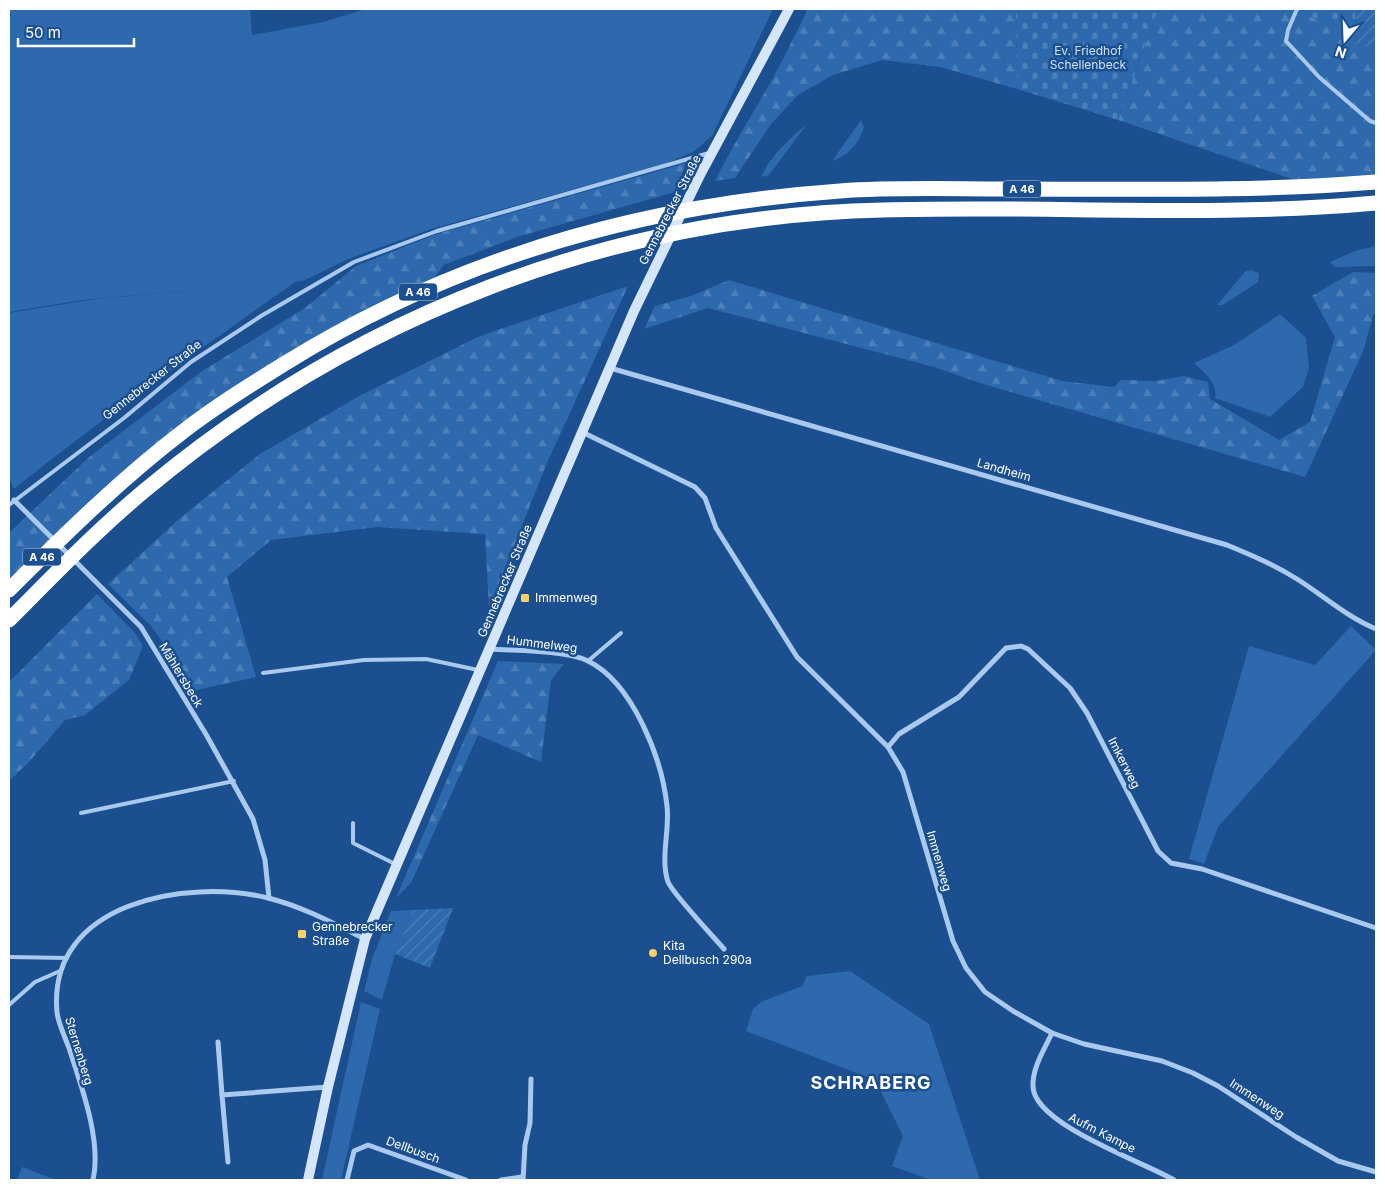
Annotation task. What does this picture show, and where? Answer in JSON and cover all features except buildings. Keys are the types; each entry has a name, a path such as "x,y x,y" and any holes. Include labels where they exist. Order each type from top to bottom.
{"highway":[{"name":"A 46","path":"9,590 107,495 174,438 233,395 306,350 397,302 484,264 547,243 618,224 706,207 842,191 914,188 1273,189 1376,182"},
{"name":"A 46","path":"9,620 62,565 141,493 229,425 273,394 319,366 404,322 510,278 576,257 695,228 826,212 1007,208 1236,209 1376,203"}],"main road":[{"name":"Gennebrecker Straße","path":"308,1180 328,1087 365,939 634,311 699,177 789,9"}],"street":[{"name":"Landheim","path":"610,368 1227,545 1260,559 1296,579 1360,622 1376,629"},
{"name":"Immenweg","path":"582,432 695,487 705,498 716,528 797,657 888,747 903,772 952,941 966,968 985,992 1012,1011 1052,1033 1084,1044 1162,1061 1193,1074 1218,1086 1296,1137 1338,1161 1376,1172"},
{"name":"Mählersbeck","path":"14,500 141,627 234,781 253,819 265,860 269,898"},
{"name":"Imkerweg","path":"888,747 899,734 959,697 1006,648 1022,646 1070,688 1087,713 1158,851 1171,863 1202,869 1376,928"},
{"name":"Hummelweg","path":"490,649 570,655 588,661 609,676 630,701 648,734 664,786 667,808 665,865 668,882 724,949"},
{"name":"Sternenberg","path":"93,1180 92,1132 57,1012 60,971 66,958 87,930 104,918 124,908 166,894 205,890 269,898 316,916 365,939"},
{"name":"Aufm Kampe","path":"1052,1033 1035,1070 1033,1089 1038,1101 1067,1128 1174,1180"},
{"path":"218,1042 228,1162"},
{"path":"501,1180 522,1179 530,1123 531,1079"},
{"path":"222,1095 328,1087"},
{"name":"Dellbusch","path":"347,1180 354,1151 368,1145 466,1180"}],"lane":[{"path":"1296,9 1286,41 1319,77 1370,121 1376,122"},
{"name":"Gennebrecker Straße","path":"9,504 124,418 191,362 261,316 354,262 437,231 714,152"},
{"path":"588,661 621,633"},
{"path":"263,673 364,660 426,659 480,670"},
{"path":"81,813 234,781"},
{"path":"353,823 353,843 397,865"},
{"path":"9,957 66,958"},
{"path":"9,1005 35,982 60,971"}],"green space":[{"path":"9,9 250,9 252,35 323,22 366,9 773,9 712,136 693,152 664,164 431,229 348,259 303,281 82,300 9,312"},
{"path":"807,9 1016,9 1017,89 940,67 882,60 833,75 798,95 771,124 735,178 715,181 782,61"},
{"name":"Ev. Friedhof Schellenbeck","path":"1016,9 1158,9 1118,120 1017,89"},
{"path":"1158,9 1287,9 1355,31 1355,44 1376,51 1376,178 1298,181 1118,120"},
{"path":"1287,9 1356,9 1355,31"},
{"path":"1356,9 1376,9 1376,51 1355,44"},
{"path":"861,120 864,127 856,144 848,153 832,161"},
{"path":"807,124 769,175 761,177 775,155"},
{"path":"686,163 675,192 517,237 444,265 434,278 334,326 211,402 111,482 9,584 9,533 88,458 202,371 305,308 356,266 437,234"},
{"path":"1376,246 1376,266 1335,267 1330,262 1355,251"},
{"path":"1250,270 1259,273 1258,282 1223,305 1217,305 1245,272"},
{"path":"1353,272 1376,273 1376,313 1374,313 1362,354 1305,477 983,384 934,367 708,308 644,329 655,306 691,296 729,280 1062,381 1114,387 1121,380 1156,381 1183,376 1208,382 1210,399 1279,440 1310,422 1335,337 1312,296"},
{"path":"297,281 119,408 14,489 9,479 9,313 96,299"},
{"path":"628,286 547,463 489,608 485,534 377,527 271,540 227,577 256,677 187,692 160,638 150,625 108,584 179,519 260,454 361,395 480,336"},
{"path":"1280,314 1306,338 1309,368 1303,387 1270,417 1215,398 1212,383 1194,363 1234,345"},
{"path":"97,594 135,633 143,646 129,680 85,715 65,720 29,762 9,781 9,682"},
{"path":"1351,626 1376,650 1218,827 1204,864 1189,859 1249,646 1315,665"},
{"path":"498,661 564,664 551,680 541,762 478,735 411,883 396,898"},
{"path":"453,908 430,968 395,954 413,910"},
{"path":"413,910 395,954 382,1000 364,991 372,959 391,911"},
{"path":"850,971 929,1024 980,1180 931,1180 892,1166 903,1136 875,1080 746,1031 753,1009 761,1002 802,986 807,976"},
{"path":"361,1002 380,1009 341,1180 322,1180"},
{"path":"22,1167 56,1180 17,1180"}],"place":[{"name":"Immenweg","path":"525,598"},
{"name":"Gennebrecker Straße","path":"302,934"},
{"name":"Kita Dellbusch 290a","path":"653,953"}],"district":[{"name":"SCHRABERG","path":"871,1083"}]}
